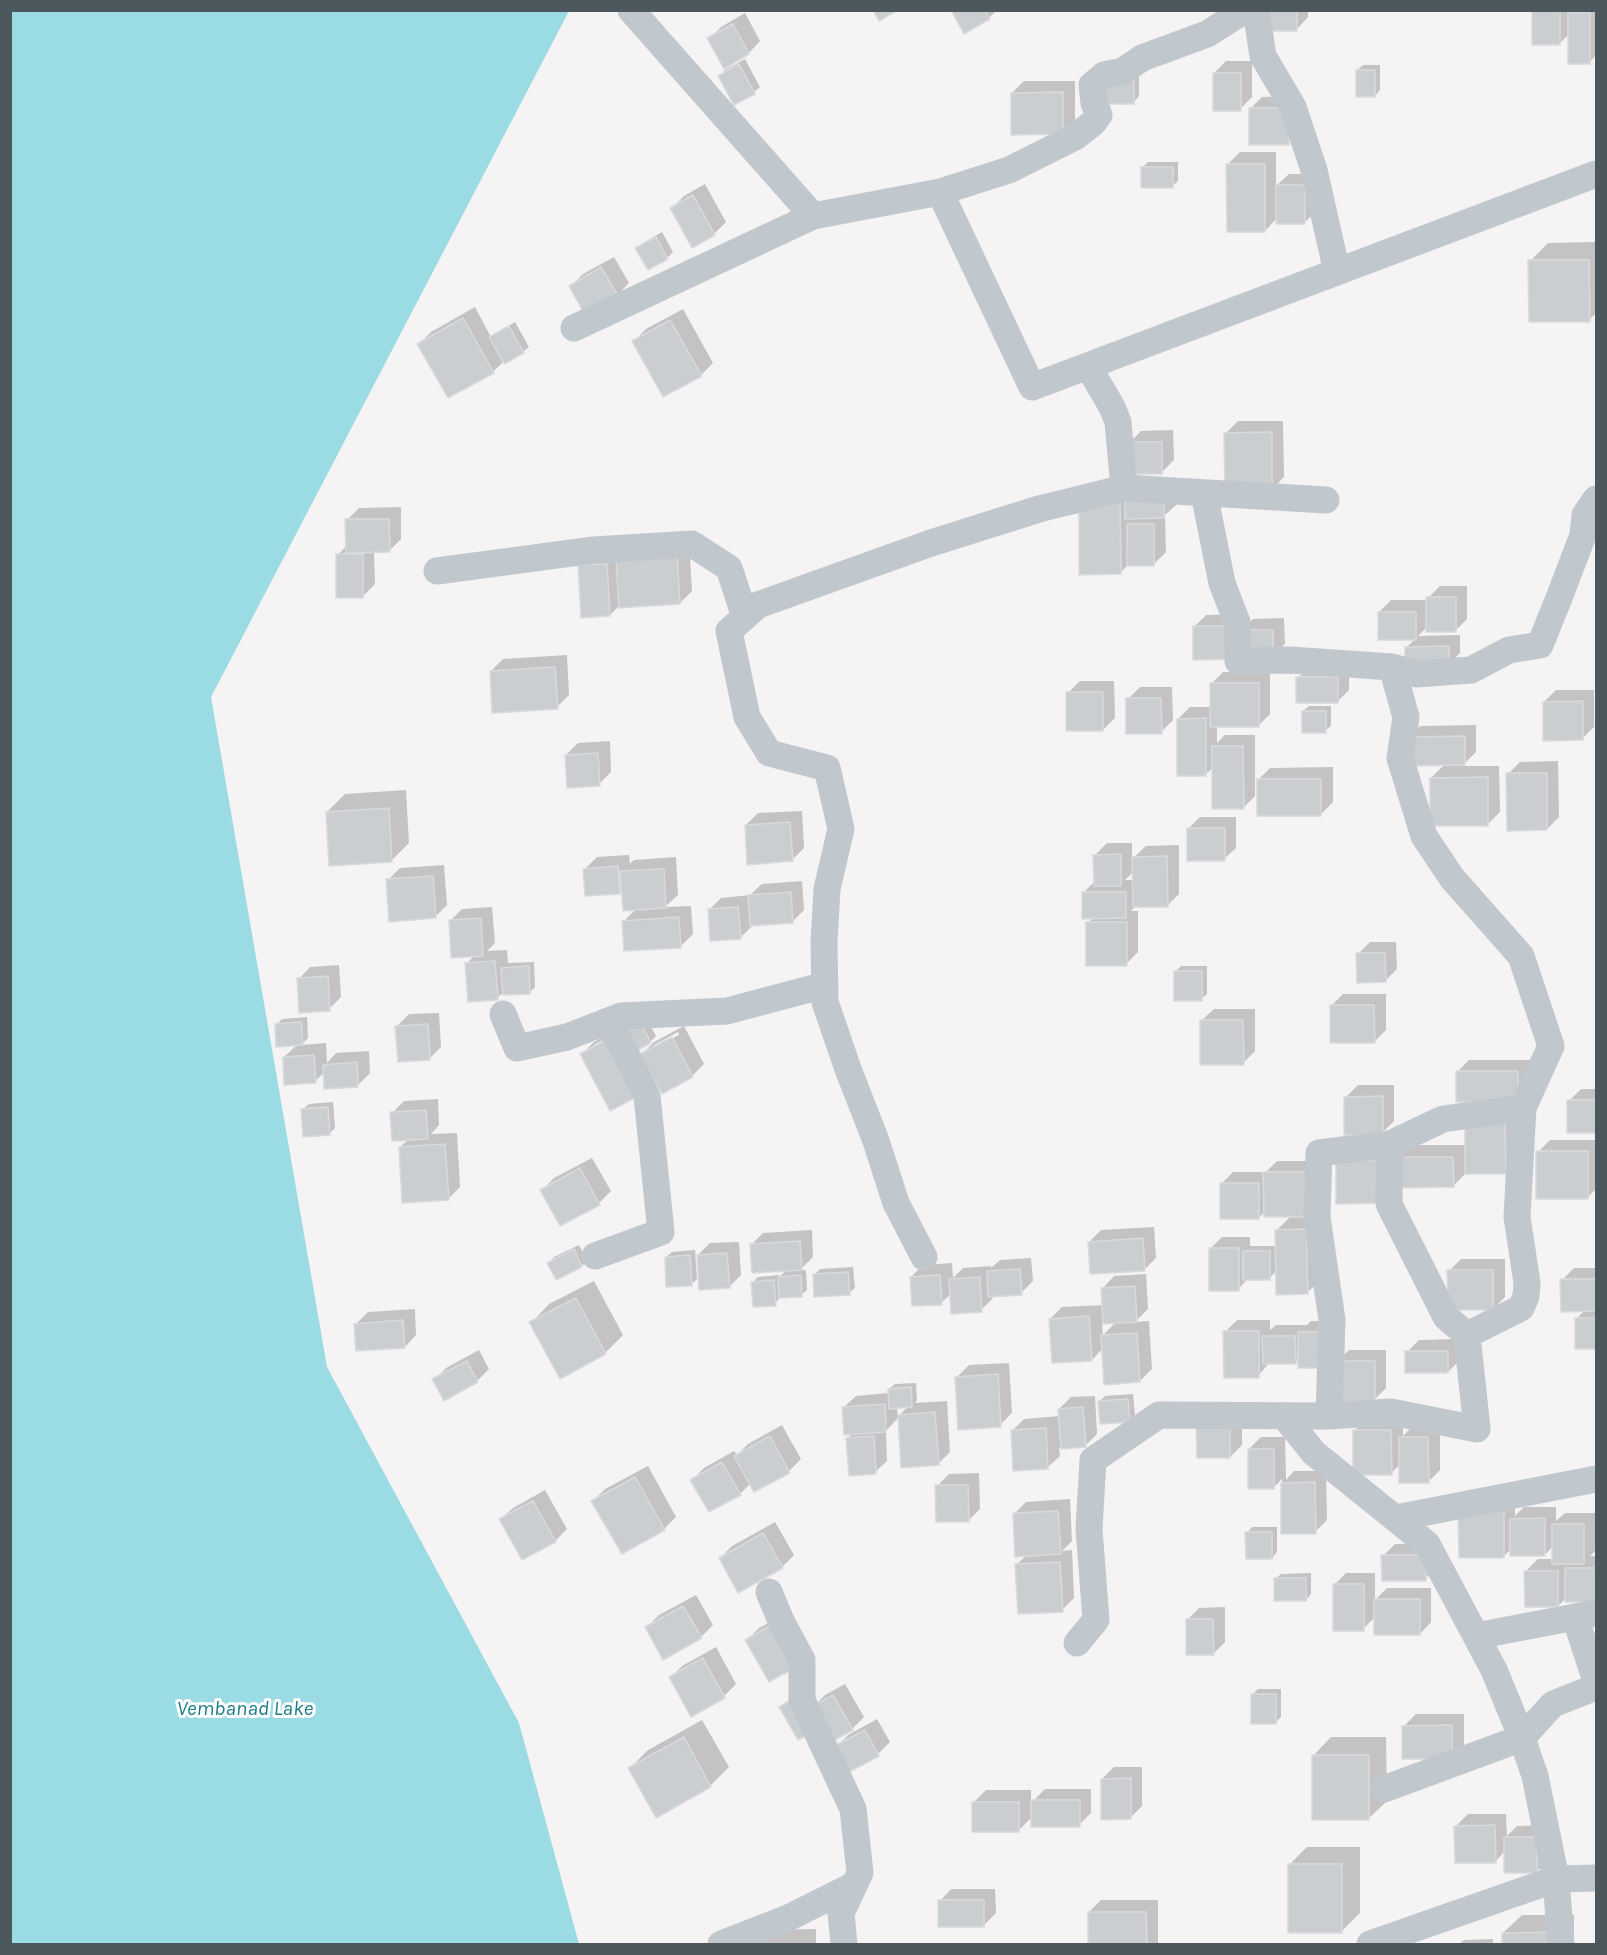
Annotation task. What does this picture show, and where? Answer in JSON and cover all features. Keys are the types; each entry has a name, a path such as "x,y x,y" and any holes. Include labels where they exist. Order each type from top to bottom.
{"street":[{"path":"631,10 813,216"},
{"path":"574,328 813,216 940,192 1009,170 1075,137 1093,123 1099,115 1094,103 1092,85 1104,75 1123,70 1142,58 1207,34 1245,10"},
{"path":"1256,10 1263,56 1293,107 1314,170 1337,272"},
{"path":"940,192 1032,387 1596,174"},
{"path":"1088,366 1118,422 1124,488"},
{"path":"924,1257 896,1203 825,1002 824,942 827,890 841,829 827,768 769,753 747,717 729,631 758,605 931,543 1039,509 1124,488 1326,500"},
{"path":"1204,493 1222,583 1237,622 1238,661 1290,660 1392,667 1417,674 1471,670 1509,650 1540,645 1583,535 1585,515 1596,499"},
{"path":"437,571 594,550 692,544 729,568 745,617"},
{"path":"1392,667 1406,717 1400,758 1424,836 1452,878 1521,957 1551,1046 1523,1108 1517,1217 1527,1283 1526,1296 1521,1308 1467,1335"},
{"path":"503,1014 516,1048 567,1037 621,1016 727,1011 825,985"},
{"path":"595,1256 661,1232 647,1096 620,1042 605,1022"},
{"path":"1329,1416 1332,1320 1317,1217 1319,1153 1390,1144 1443,1119 1523,1108"},
{"path":"1077,1643 1096,1620 1089,1529 1093,1460 1159,1415 1285,1417 1391,1412 1477,1429 1467,1335 1446,1317 1389,1204 1390,1144"},
{"path":"1285,1417 1314,1453 1427,1544 1494,1670 1535,1776 1556,1879 1561,1944"},
{"path":"1396,1518 1596,1479"},
{"path":"769,1592 782,1623 802,1660 802,1700 853,1809 860,1873 841,1913 844,1944"},
{"path":"1476,1636 1586,1615 1596,1681"},
{"path":"1384,1789 1522,1738 1553,1704 1596,1687"},
{"path":"1370,1944 1556,1879 1596,1878"},
{"path":"722,1944 788,1918 854,1885"}],"water":[{"name":"Vembanad Lake","path":"11,10 569,11 211,697 327,1367 519,1723 579,1944 11,1944"}],"building":[{"path":"873,10 898,10 879,21"},
{"path":"951,10 985,10 990,19 964,34"},
{"path":"1264,10 1297,10 1297,31 1264,31"},
{"path":"1532,11 1560,11 1560,45 1532,45"},
{"path":"1568,13 1590,13 1590,64 1568,64"},
{"path":"733,24 749,54 724,69 707,38"},
{"path":"739,64 755,94 734,105 718,76"},
{"path":"1356,70 1375,70 1375,97 1356,97"},
{"path":"1213,73 1241,73 1241,111 1213,111"},
{"path":"1100,80 1134,80 1134,104 1100,104"},
{"path":"1063,92 1063,134 1011,135 1011,93"},
{"path":"1249,108 1289,108 1289,145 1249,145"},
{"path":"1226,164 1265,164 1265,232 1227,232"},
{"path":"1141,167 1173,167 1173,188 1141,188"},
{"path":"1276,185 1305,185 1305,224 1276,224"},
{"path":"693,195 715,235 692,248 670,208"},
{"path":"656,237 668,259 648,270 635,248"},
{"path":"1528,260 1589,260 1590,322 1529,322"},
{"path":"601,267 618,296 585,315 569,286"},
{"path":"463,318 494,373 448,398 417,344"},
{"path":"670,320 702,376 663,397 632,341"},
{"path":"509,326 524,353 504,364 489,337"},
{"path":"1272,432 1272,491 1225,491 1224,433"},
{"path":"1128,442 1162,442 1162,474 1128,474"},
{"path":"1164,492 1164,518 1125,519 1125,493"},
{"path":"1120,502 1121,574 1079,575 1079,503"},
{"path":"345,519 389,519 390,552 346,553"},
{"path":"1127,524 1154,524 1154,566 1127,566"},
{"path":"336,554 363,554 363,598 336,598"},
{"path":"677,554 680,604 619,608 616,558"},
{"path":"607,564 610,616 581,618 578,565"},
{"path":"1426,597 1456,597 1456,632 1426,632"},
{"path":"1378,612 1416,612 1416,640 1378,640"},
{"path":"1193,626 1233,626 1234,659 1193,660"},
{"path":"1240,630 1273,630 1273,657 1240,658"},
{"path":"1449,646 1449,667 1405,668 1405,647"},
{"path":"555,667 558,709 492,713 490,671"},
{"path":"1296,677 1338,677 1338,703 1296,703"},
{"path":"1210,683 1259,683 1259,727 1210,727"},
{"path":"1066,692 1103,692 1103,731 1066,731"},
{"path":"1126,698 1161,698 1162,734 1126,734"},
{"path":"1583,701 1583,740 1543,741 1543,702"},
{"path":"1302,711 1326,711 1326,733 1302,733"},
{"path":"1206,718 1206,776 1177,776 1177,719"},
{"path":"1465,736 1465,765 1407,766 1407,737"},
{"path":"1212,746 1243,746 1244,809 1212,809"},
{"path":"598,753 600,786 567,788 565,755"},
{"path":"1506,773 1547,773 1547,830 1507,831"},
{"path":"1488,777 1488,826 1430,826 1430,778"},
{"path":"1257,779 1321,779 1321,816 1257,816"},
{"path":"389,808 392,862 329,866 326,812"},
{"path":"790,822 793,861 747,865 745,825"},
{"path":"1187,828 1225,828 1225,861 1187,861"},
{"path":"1121,854 1121,886 1094,886 1093,855"},
{"path":"1167,856 1168,907 1133,907 1132,857"},
{"path":"618,866 620,894 585,896 583,869"},
{"path":"664,869 666,908 623,911 620,871"},
{"path":"433,876 436,918 389,922 386,879"},
{"path":"791,892 793,923 750,926 748,895"},
{"path":"1082,892 1126,892 1126,918 1082,919"},
{"path":"738,907 741,939 710,941 708,909"},
{"path":"679,917 681,948 624,951 622,921"},
{"path":"481,918 483,956 451,958 449,920"},
{"path":"1086,922 1127,922 1127,966 1086,966"},
{"path":"1356,953 1385,953 1386,982 1357,983"},
{"path":"495,961 498,1000 468,1002 465,963"},
{"path":"529,966 530,994 503,995 501,968"},
{"path":"1174,971 1202,971 1202,1001 1174,1001"},
{"path":"328,976 330,1011 299,1013 297,978"},
{"path":"1330,1005 1374,1005 1375,1043 1330,1043"},
{"path":"637,1016 651,1043 630,1054 615,1027"},
{"path":"1200,1020 1243,1020 1244,1065 1200,1065"},
{"path":"301,1022 303,1045 276,1047 275,1024"},
{"path":"428,1024 430,1060 398,1062 395,1026"},
{"path":"611,1037 642,1094 610,1111 580,1054"},
{"path":"672,1037 693,1077 662,1094 640,1054"},
{"path":"314,1055 316,1083 284,1085 283,1057"},
{"path":"357,1062 358,1087 324,1089 323,1065"},
{"path":"1456,1071 1518,1071 1519,1102 1456,1102"},
{"path":"1383,1096 1383,1135 1344,1135 1344,1097"},
{"path":"1567,1100 1596,1100 1596,1133 1567,1133"},
{"path":"328,1107 330,1135 303,1137 301,1109"},
{"path":"426,1110 428,1139 392,1141 390,1112"},
{"path":"1465,1120 1505,1120 1506,1174 1465,1174"},
{"path":"445,1144 449,1200 402,1203 399,1147"},
{"path":"1536,1151 1588,1151 1588,1199 1536,1199"},
{"path":"1395,1157 1453,1157 1454,1187 1395,1188"},
{"path":"1336,1160 1381,1160 1381,1203 1336,1204"},
{"path":"580,1168 600,1205 560,1226 540,1190"},
{"path":"1263,1172 1308,1172 1309,1217 1264,1217"},
{"path":"1220,1183 1259,1183 1259,1219 1220,1219"},
{"path":"1306,1229 1308,1294 1276,1295 1275,1230"},
{"path":"1143,1238 1145,1271 1090,1274 1088,1242"},
{"path":"800,1241 802,1270 752,1273 750,1244"},
{"path":"1209,1248 1239,1248 1239,1291 1209,1291"},
{"path":"574,1249 582,1267 556,1280 547,1263"},
{"path":"1243,1251 1270,1251 1270,1280 1243,1280"},
{"path":"727,1253 730,1288 699,1290 697,1255"},
{"path":"690,1255 692,1286 666,1287 665,1257"},
{"path":"1020,1269 1022,1295 988,1297 987,1271"},
{"path":"1447,1270 1493,1270 1493,1310 1448,1310"},
{"path":"848,1272 850,1295 814,1297 813,1274"},
{"path":"801,1275 802,1297 779,1298 778,1277"},
{"path":"940,1275 942,1305 912,1306 910,1277"},
{"path":"980,1277 982,1312 951,1314 949,1279"},
{"path":"1560,1279 1596,1279 1596,1311 1561,1312"},
{"path":"774,1280 776,1306 753,1307 751,1282"},
{"path":"1135,1286 1137,1322 1103,1324 1101,1288"},
{"path":"576,1298 606,1354 560,1379 529,1322"},
{"path":"1089,1316 1092,1361 1052,1363 1049,1319"},
{"path":"1575,1318 1596,1318 1596,1349 1575,1349"},
{"path":"403,1320 405,1348 356,1351 354,1324"},
{"path":"1223,1331 1259,1331 1259,1378 1224,1378"},
{"path":"1298,1332 1327,1332 1327,1368 1298,1368"},
{"path":"1137,1333 1140,1382 1104,1385 1101,1335"},
{"path":"1262,1336 1295,1336 1296,1364 1263,1364"},
{"path":"1405,1351 1448,1351 1448,1373 1405,1373"},
{"path":"467,1361 478,1382 444,1401 432,1379"},
{"path":"1335,1361 1375,1361 1375,1401 1336,1402"},
{"path":"998,1374 1001,1427 958,1430 955,1377"},
{"path":"911,1387 912,1407 889,1409 888,1389"},
{"path":"1128,1399 1130,1422 1100,1424 1098,1401"},
{"path":"885,1404 886,1432 844,1435 842,1407"},
{"path":"1083,1407 1086,1447 1061,1449 1058,1409"},
{"path":"935,1412 939,1465 901,1468 898,1415"},
{"path":"1196,1421 1230,1421 1230,1458 1197,1458"},
{"path":"1046,1428 1048,1469 1013,1471 1011,1430"},
{"path":"1353,1430 1391,1430 1392,1475 1353,1475"},
{"path":"770,1436 790,1473 754,1492 734,1456"},
{"path":"874,1436 876,1474 849,1476 846,1438"},
{"path":"1399,1437 1428,1437 1429,1483 1399,1483"},
{"path":"1248,1449 1274,1449 1274,1489 1248,1489"},
{"path":"722,1462 741,1495 709,1512 690,1480"},
{"path":"635,1477 665,1530 622,1554 591,1501"},
{"path":"1315,1482 1316,1534 1281,1534 1281,1483"},
{"path":"935,1485 968,1485 969,1522 936,1522"},
{"path":"533,1501 556,1542 522,1560 499,1519"},
{"path":"1458,1510 1504,1510 1504,1558 1459,1558"},
{"path":"1058,1511 1061,1554 1015,1557 1013,1513"},
{"path":"1545,1518 1545,1556 1510,1556 1510,1519"},
{"path":"1552,1524 1584,1524 1584,1564 1552,1564"},
{"path":"1245,1532 1272,1532 1272,1559 1246,1559"},
{"path":"763,1533 783,1568 738,1593 719,1558"},
{"path":"1381,1555 1426,1555 1426,1581 1382,1581"},
{"path":"1060,1562 1063,1612 1018,1614 1015,1564"},
{"path":"1565,1568 1596,1568 1596,1602 1565,1602"},
{"path":"1524,1571 1558,1571 1558,1607 1525,1607"},
{"path":"1274,1578 1306,1578 1306,1601 1274,1601"},
{"path":"1333,1584 1364,1584 1364,1631 1333,1631"},
{"path":"1374,1599 1420,1599 1420,1635 1374,1635"},
{"path":"683,1606 702,1638 663,1660 645,1627"},
{"path":"1186,1619 1213,1619 1214,1655 1186,1655"},
{"path":"775,1623 798,1666 769,1682 745,1640"},
{"path":"703,1658 725,1698 691,1717 669,1677"},
{"path":"1251,1694 1276,1694 1276,1724 1251,1724"},
{"path":"833,1695 853,1730 831,1742 811,1707"},
{"path":"794,1698 813,1732 798,1740 779,1707"},
{"path":"1452,1725 1452,1759 1402,1759 1402,1726"},
{"path":"865,1730 879,1756 849,1772 834,1746"},
{"path":"684,1737 711,1787 656,1818 628,1768"},
{"path":"1312,1755 1369,1755 1369,1820 1312,1820"},
{"path":"1131,1778 1131,1819 1101,1820 1101,1779"},
{"path":"1031,1800 1080,1800 1080,1827 1031,1827"},
{"path":"972,1802 1019,1802 1019,1832 972,1832"},
{"path":"1495,1825 1496,1863 1455,1863 1454,1826"},
{"path":"1504,1837 1537,1837 1537,1873 1504,1873"},
{"path":"1288,1864 1342,1864 1342,1933 1288,1933"},
{"path":"938,1900 984,1900 984,1927 938,1927"},
{"path":"1088,1912 1146,1912 1147,1944 1088,1944"},
{"path":"1557,1932 1557,1944 1502,1944 1502,1933"}]}
